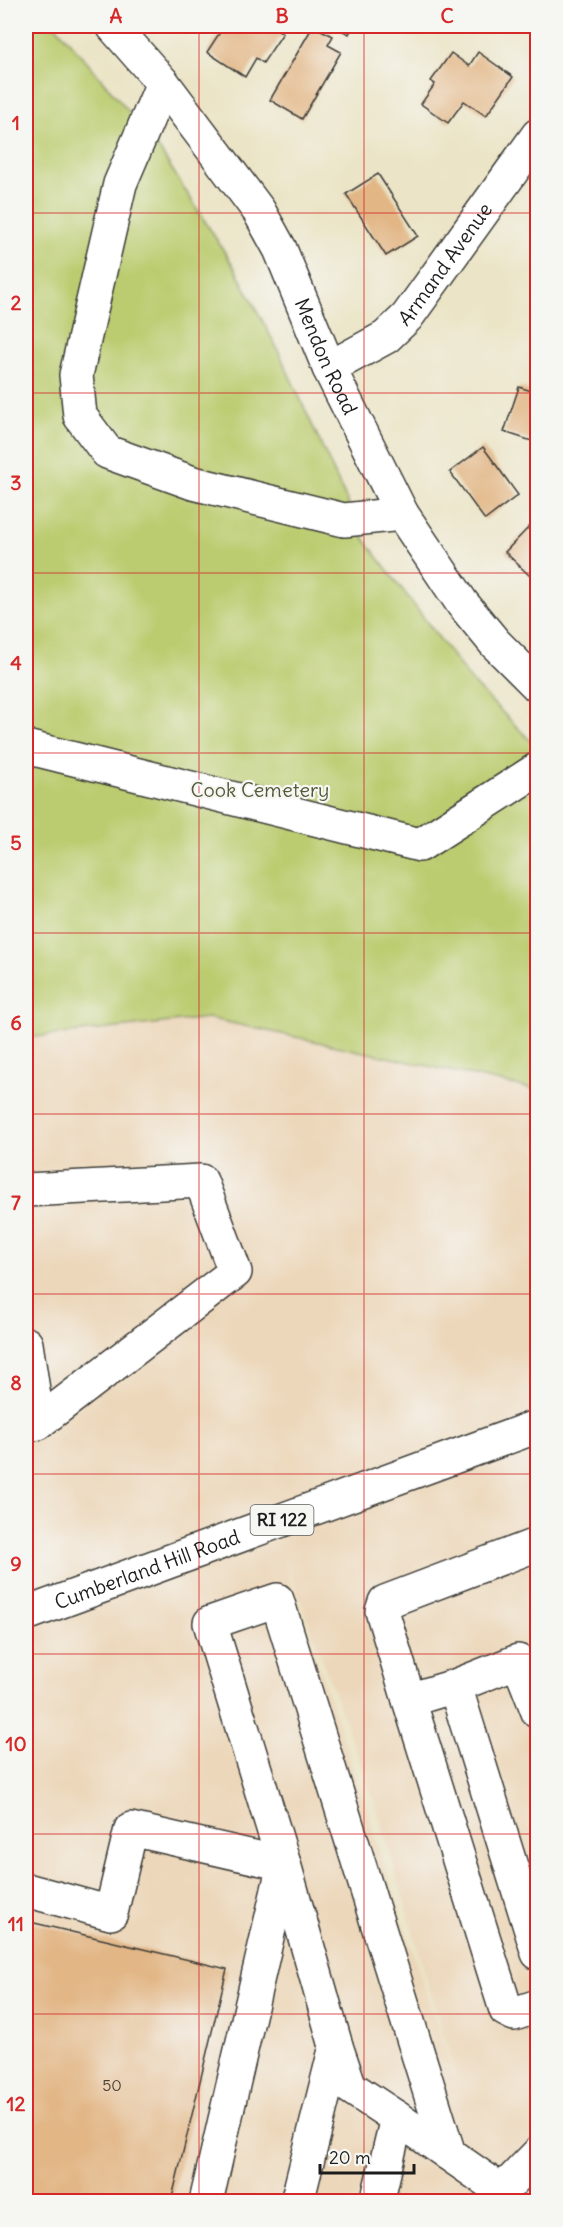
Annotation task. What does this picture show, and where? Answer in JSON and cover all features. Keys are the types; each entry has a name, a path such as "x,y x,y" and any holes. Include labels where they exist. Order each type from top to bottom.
{"main road":[{"name":"Mendon Road","path":"113,26 163,83 259,211 280,249 329,368 402,514 462,603 495,643 537,686"},
{"path":"163,83 120,184 76,375 80,416 107,452 193,483 344,520 402,514"},
{"name":"Armand Avenue","path":"329,368 386,337 407,317 537,135"},
{"path":"26,747 420,845 537,769"},
{"path":"26,1190 201,1181 235,1272 32,1424"},
{"path":"26,1344 32,1424"},
{"name":"Cumberland Hill Road","path":"26,1614 537,1426"},
{"path":"537,1544 385,1602 382,1611 506,2010 514,2014 537,2006"},
{"path":"449,2154 277,1600 210,1623 284,1864 336,2046 350,2086 449,2154 499,2196 537,2154"},
{"path":"409,1700 455,1686 528,1657 537,1712"},
{"path":"455,1686 537,1953"},
{"path":"26,1890 111,1912 131,1829 284,1864"},
{"path":"206,2202 284,1864"},
{"path":"297,2202 336,2046"},
{"path":"377,2202 397,2118"}],"shaded area":[{"path":"208,1018 537,1090 537,2201 26,2201 26,1038","holes":["277,1538 377,1808 455,2077"]}],"green space":[{"name":"Cook Cemetery","path":"26,26 56,26 154,141 234,267 276,346 365,540 473,683 537,747 537,1090 208,1018 26,1038"}],"building":[{"path":"224,26 272,26 283,33 263,63 256,58 245,77 207,52"},
{"path":"313,26 333,36 328,45 341,52 302,119 270,100"},
{"path":"333,26 353,26 349,34"},
{"path":"478,52 513,77 486,116 464,101 448,123 421,104 435,84 431,81 451,53 469,66"},
{"path":"378,174 418,236 386,256 346,194"},
{"path":"519,387 538,393 538,443 504,432"},
{"path":"483,447 518,495 485,520 450,472"},
{"path":"530,526 538,534 538,568 530,576 505,552"},
{"path":"26,1921 227,1969 171,2202 26,2202"}]}
